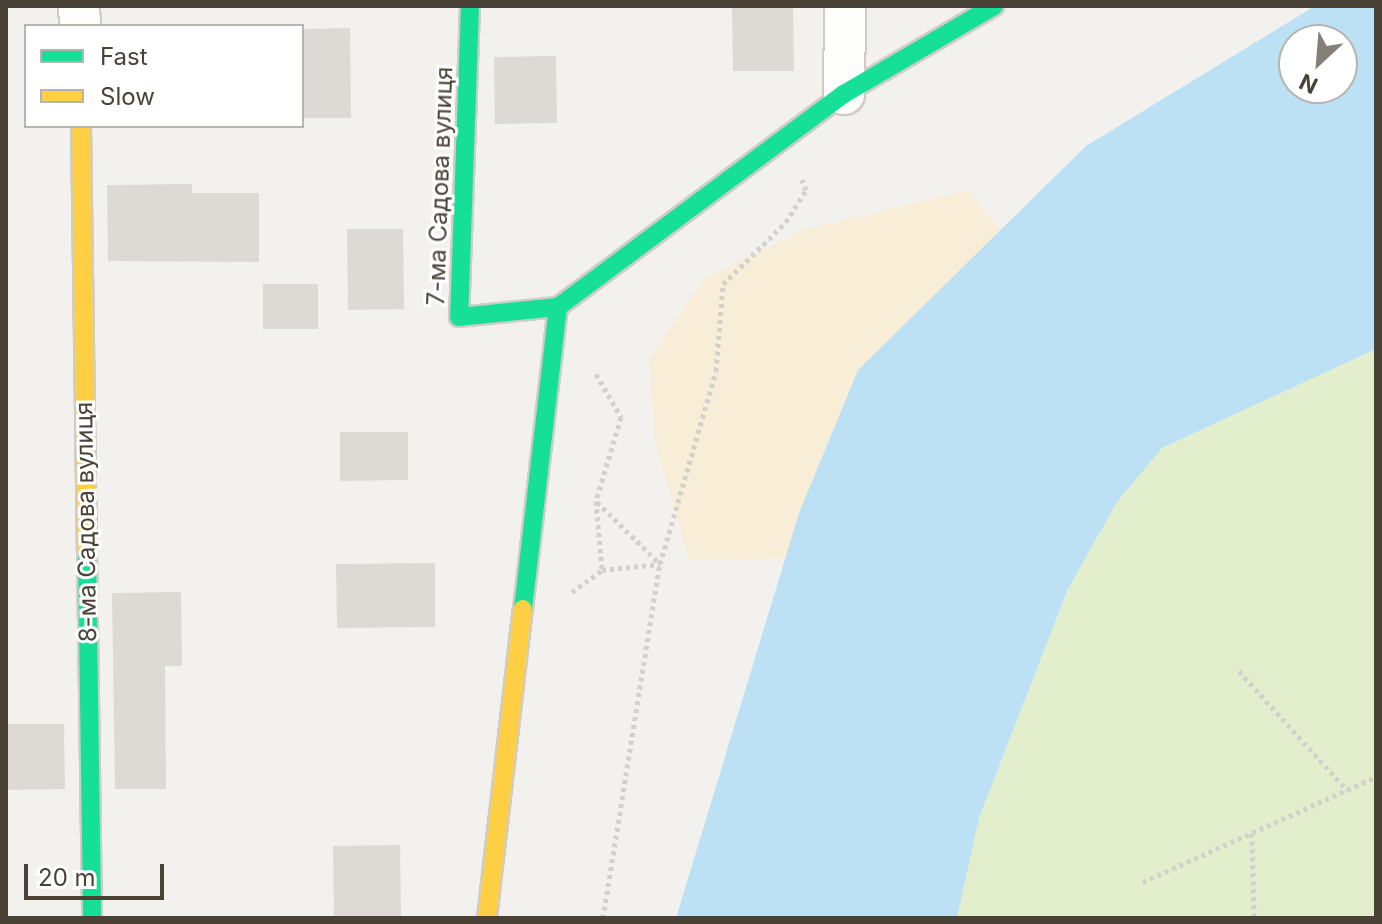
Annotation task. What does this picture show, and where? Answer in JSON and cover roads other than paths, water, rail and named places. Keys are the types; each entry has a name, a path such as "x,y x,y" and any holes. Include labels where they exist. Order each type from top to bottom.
{"street":[{"name":"7-ма Садова вулиця","path":"470,6 459,317 558,307"},
{"path":"844,94 845,6"},
{"path":"487,918 558,307 844,94 994,6"},
{"name":"8-ма Садова вулиця","path":"81,128 92,918"}],"water":[{"path":"1315,6 1376,6 1376,349 1162,448 1117,502 1068,589 979,818 957,918 676,918 799,513 858,370 1086,146 1278,29 1278,104 1358,104 1358,24 1286,24"}]}
